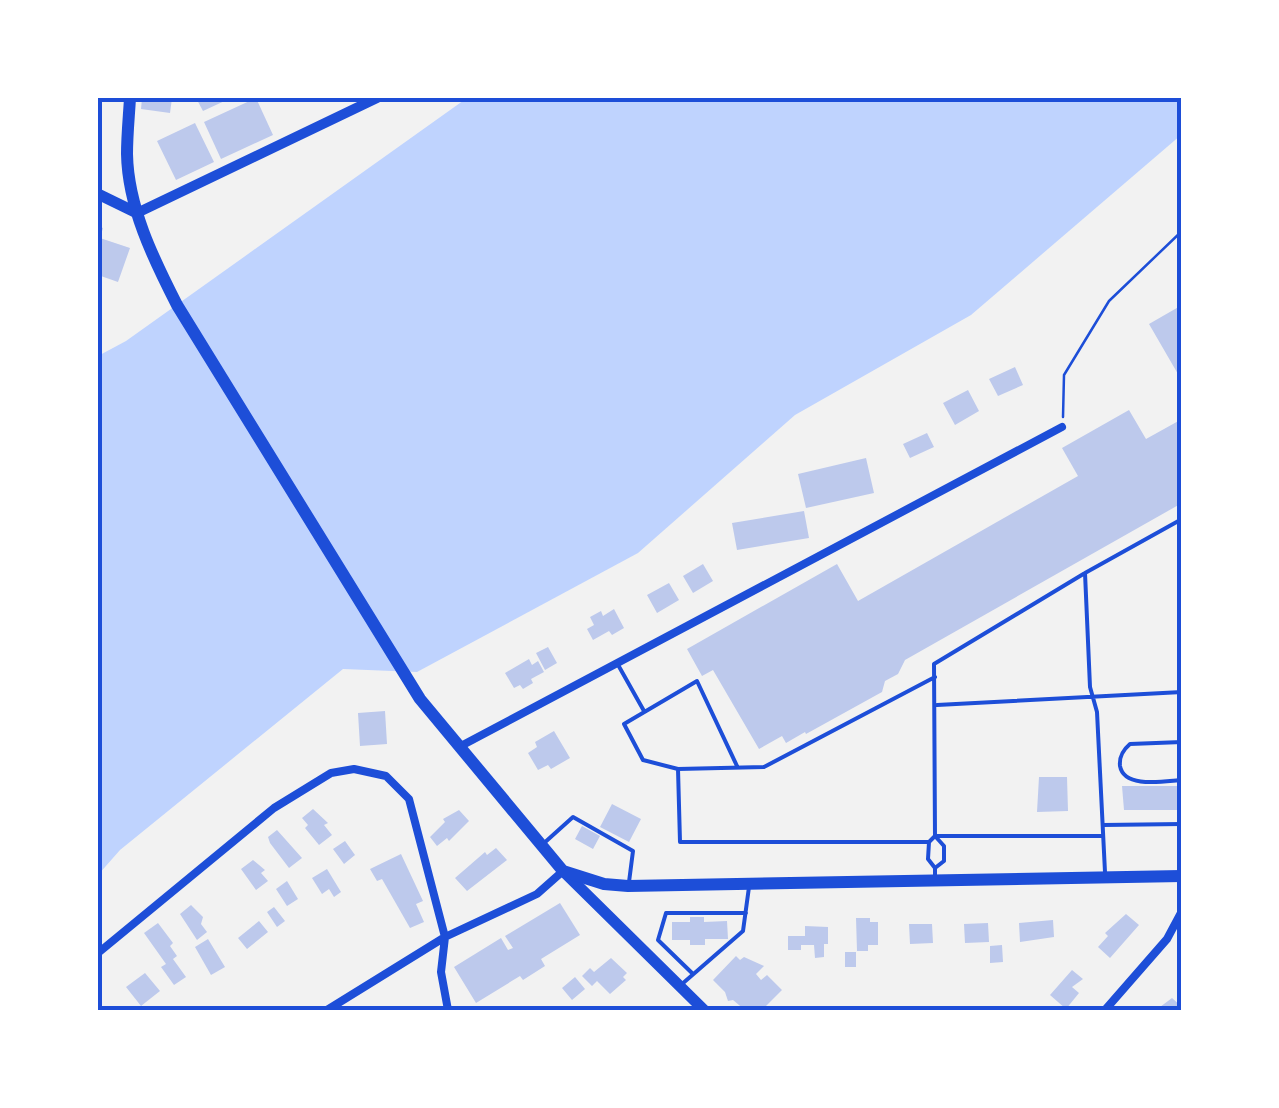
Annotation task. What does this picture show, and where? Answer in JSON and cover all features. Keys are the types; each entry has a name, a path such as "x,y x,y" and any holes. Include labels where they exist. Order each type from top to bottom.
{"main road":[{"path":"130,98 127,157 138,214 156,263 177,304 420,699 563,871 701,1010"},
{"path":"98,194 138,214"},
{"path":"563,871 604,884 628,886 935,874 1182,876"}],"street":[{"path":"138,214 377,98"},
{"path":"459,746 1062,428"},
{"path":"98,953 239,834 331,772 354,769 386,776 408,799 445,936 441,972 448,1010"},
{"path":"327,1010 445,936 537,894 563,871"},
{"path":"1105,1010 1167,939 1182,911"}],"lane":[{"path":"935,874 944,861 944,846 935,836 934,664 1182,519"},
{"path":"1086,573 1090,687 1096,712 1105,878"},
{"path":"616,664 645,712"},
{"path":"737,768 697,681 624,724 643,760 678,768 737,768 764,767 935,676"},
{"path":"936,706 1182,692"},
{"path":"1182,742 1130,744 1120,755 1120,769 1128,778 1182,780"},
{"path":"678,768 680,842 928,842 935,836 1103,836"},
{"path":"542,846 572,817 633,850 628,886"},
{"path":"1102,825 1182,824"},
{"path":"928,842 928,859 935,874"},
{"path":"678,987 743,931 750,884"},
{"path":"694,974 658,940 666,913 746,913"}],"path":[{"path":"1062,428 1064,375 1108,302 1182,232"}],"water":[{"path":"467,98 1181,98 1181,135 971,315 795,415 638,553 417,672 343,669 120,850 98,875 98,356 126,341"}],"building":[{"path":"142,98 172,98 170,113 141,109"},
{"path":"196,98 231,98 203,111"},
{"path":"256,98 273,135 221,159 204,122"},
{"path":"195,123 214,162 176,180 157,141"},
{"path":"98,226 103,228 100,238 130,248 118,282 98,275 102,266 98,265"},
{"path":"1182,305 1182,381 1149,324"},
{"path":"1015,367 1023,385 998,396 989,379"},
{"path":"968,390 979,411 955,425 943,403"},
{"path":"1129,410 1146,439 1182,419 1182,503 905,660 898,674 885,681 882,692 806,734 786,743 782,736 759,749 713,670 702,676 687,649 837,564 858,601 1078,476 1062,448"},
{"path":"927,433 934,447 910,458 903,444"},
{"path":"866,458 874,493 806,508 798,474"},
{"path":"804,511 809,538 737,550 732,523"},
{"path":"703,564 713,581 693,593 683,576"},
{"path":"669,583 679,600 657,613 647,595"},
{"path":"614,609 624,628 593,640 587,629 594,625 590,617 601,611 603,616"},
{"path":"548,647 557,663 545,670 536,653"},
{"path":"529,659 532,665 538,661 544,672 523,689 520,685 514,688 505,673"},
{"path":"385,711 387,744 360,746 358,713"},
{"path":"554,731 570,758 551,769 548,765 538,770 528,753 537,747 535,742"},
{"path":"1039,777 1067,777 1068,811 1037,812"},
{"path":"1122,786 1177,786 1178,810 1124,810"},
{"path":"612,804 641,819 629,842 600,827"},
{"path":"313,809 328,823 324,825 332,835 319,845 302,818"},
{"path":"459,810 469,821 449,841 447,838 437,846 430,837 445,822 443,819"},
{"path":"582,826 600,836 593,849 575,839"},
{"path":"277,830 302,858 289,868 268,837"},
{"path":"345,841 355,855 344,864 333,849"},
{"path":"496,848 507,860 467,891 455,878 485,852 487,855"},
{"path":"401,854 423,901 416,904 424,922 410,928 382,879 377,881 370,869"},
{"path":"253,860 265,870 261,873 268,881 256,890 241,869"},
{"path":"327,869 341,892 334,897 329,889 322,894 312,878"},
{"path":"287,881 298,899 287,906 276,889"},
{"path":"560,903 580,935 541,959 545,966 523,980 520,976 476,1003 454,967 501,938 508,950 513,948 505,936"},
{"path":"191,905 203,917 201,924 207,932 197,940 180,914"},
{"path":"274,907 285,921 277,927 267,912"},
{"path":"1126,914 1139,925 1110,958 1098,947 1108,936 1105,933"},
{"path":"690,917 704,917 704,922 727,921 728,939 705,939 705,945 672,940 672,922 690,922"},
{"path":"856,918 878,922 878,945 868,945 868,951 857,951"},
{"path":"1053,920 1054,937 1020,942 1019,923"},
{"path":"259,921 268,932 247,949 238,938"},
{"path":"158,923 173,943 170,946 177,956 173,959 186,977 174,985 161,967 166,964 144,933"},
{"path":"988,923 989,942 965,943 964,924"},
{"path":"909,924 932,924 933,943 910,944"},
{"path":"805,926 828,927 824,957 815,958 814,945 788,950 788,936 805,936"},
{"path":"208,939 225,967 211,975 195,947"},
{"path":"1002,945 1003,962 990,963 990,946"},
{"path":"845,952 856,952 856,967 845,967"},
{"path":"736,956 764,966 756,974 761,980 767,975 782,990 762,1010 745,1010 733,1000 728,1001 713,980"},
{"path":"611,958 627,973 623,977 626,980 610,994 597,981 592,986 582,976"},
{"path":"1072,970 1083,979 1072,987 1079,993 1066,1009 1050,995"},
{"path":"145,973 160,991 141,1006 126,987"},
{"path":"575,977 585,989 572,1000 562,988"},
{"path":"1172,998 1182,1007 1179,1010 1156,1010"}]}
